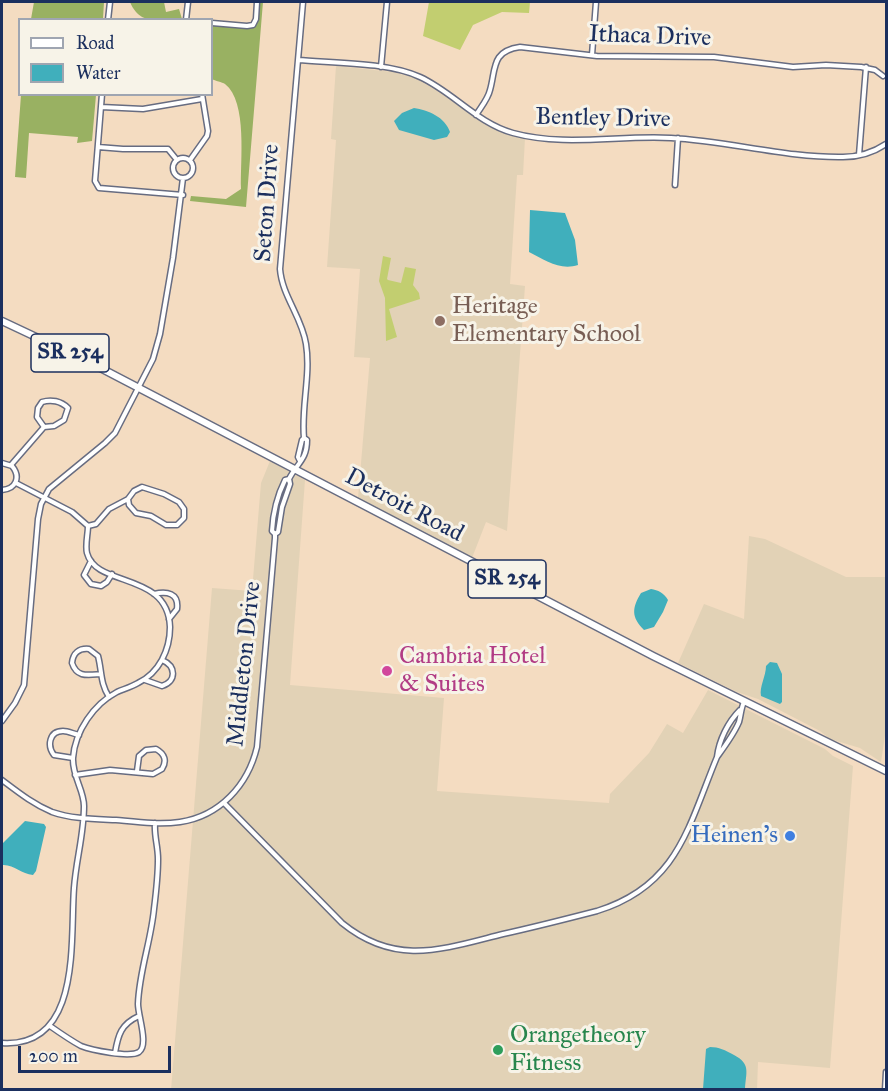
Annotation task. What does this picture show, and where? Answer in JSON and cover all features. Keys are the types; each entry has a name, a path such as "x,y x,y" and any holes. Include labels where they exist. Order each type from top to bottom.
{"main road":[{"name":"Detroit Road","path":"2,321 89,362 744,702 886,771"}],"street":[{"path":"108,18 110,2"},
{"path":"186,18 188,2"},
{"path":"213,23 253,25 256,19 257,2"},
{"name":"Seton Drive","path":"294,469 303,459 307,440 304,438 303,417 307,346 300,322 284,288 280,269 303,2"},
{"path":"381,67 387,2"},
{"path":"592,55 596,2"},
{"name":"Ithaca Drive","path":"476,115 490,93 494,65 501,55 508,50 527,47 592,55 714,57 793,67 835,65 875,70 883,76"},
{"name":"Bentley Drive","path":"298,60 381,67 417,75 501,129 527,136 582,140 678,138 784,153 845,158 860,155 886,144"},
{"path":"860,155 866,68"},
{"path":"102,96 95,181 99,188 183,195"},
{"path":"101,107 143,109 202,97 208,131 190,160"},
{"path":"675,185 678,138"},
{"path":"98,147 168,149 177,160"},
{"path":"183,158 190,160 193,171 190,176 183,178 176,176 173,167 177,160 183,158"},
{"path":"2,721 15,704 24,685 38,519 44,497 57,481 112,437 153,359 160,334 183,195 183,178"},
{"path":"11,465 44,427 54,426 64,420 68,408 53,401 42,402 38,408 37,417 44,427"},
{"path":"2,463 11,465 17,475 16,483 9,489 2,490"},
{"name":"Middleton Drive","path":"2,780 37,805 61,815 83,818 155,823 186,821 208,813 224,803 244,780 253,763 257,747 275,534 278,532 282,507 290,484 289,479 294,469"},
{"path":"16,483 72,512 88,526 94,526 109,509 128,499 134,490 142,487 164,494 183,505 184,518 177,525 166,525 151,516 133,511 128,499"},
{"path":"2,1042 15,1043 32,1040 50,1026 61,1003 71,963 74,888 83,818 83,798 75,775 73,758 79,735 87,720 109,697 144,680 152,673 162,660 168,641 169,619 164,606 154,594 140,585 95,566 91,561 87,550 88,526"},
{"path":"91,561 84,575 91,584 101,586 112,574"},
{"path":"154,594 167,592 176,599 177,609 169,619"},
{"path":"100,674 78,673 72,663 75,653 85,649 95,652 99,659 104,688 109,697"},
{"path":"144,680 162,686 171,681 172,668 162,660"},
{"path":"224,803 350,929 373,943 390,948 424,952 447,948 615,906 639,893 662,873 677,852 717,757 719,743 744,702"},
{"path":"73,758 54,755 50,749 50,741 54,734 62,731 79,735"},
{"path":"75,775 111,770 151,774 160,772 165,764 165,757 156,749 146,750 139,756 137,771"},
{"path":"50,1026 84,1047 134,1054 142,1048 144,1042 138,997 154,912 158,859 154,840 155,823"},
{"path":"115,1053 121,1029 139,1016"},
{"path":"885,1089 886,1072"}],"shaded area":[{"name":"Heritage Elementary School","path":"336,66 393,72 415,78 491,128 525,138 523,175 517,175 510,284 525,286 507,531 486,522 472,558 358,498 370,358 354,357 360,269 327,267 336,140 331,139"},
{"path":"270,461 305,480 290,685 444,698 437,791 609,803 610,794 649,753 667,724 683,733 708,690 825,749 833,756 853,766 830,1068 758,1062 757,1090 171,1090 212,588 252,591 261,483"},
{"path":"749,536 765,539 846,577 886,577 886,729 881,762 860,748 830,739 820,731 758,699 737,692 678,663 704,604 744,619"}],"green space":[{"path":"34,2 104,2 103,18 31,18"},
{"path":"130,2 164,2 166,12 179,9 182,18 145,18 134,10"},
{"path":"259,2 263,2 246,207 190,201 191,196 226,199 241,189 240,118 232,93 225,84 213,79 213,24 254,27"},
{"path":"429,2 530,2 529,13 502,12 473,25 460,50 423,36"},
{"path":"21,96 96,96 92,141 77,143 78,137 29,133 26,178 15,177"},
{"path":"383,256 391,258 388,280 401,283 405,267 416,269 413,285 420,299 389,309 397,337 386,341 385,298 379,281"}],"water":[{"path":"414,108 425,110 440,118 450,132 447,137 434,140 399,130 394,121 402,113"},
{"path":"530,210 565,213 575,240 578,265 559,266 529,252"},
{"path":"651,589 661,592 668,600 654,627 644,630 634,612 641,593"},
{"path":"770,662 777,663 782,674 782,702 780,704 761,696 766,666"},
{"path":"25,821 44,824 46,827 36,871 33,875 2,865 2,844"},
{"path":"710,1047 725,1050 743,1062 746,1069 745,1089 703,1089 706,1049"}],"place":[{"name":"Heritage Elementary School","path":"440,321"},
{"name":"Cambria Hotel & Suites","path":"387,671"},
{"name":"Heinen's","path":"790,836"},
{"name":"Orangetheory Fitness","path":"498,1050"}]}
